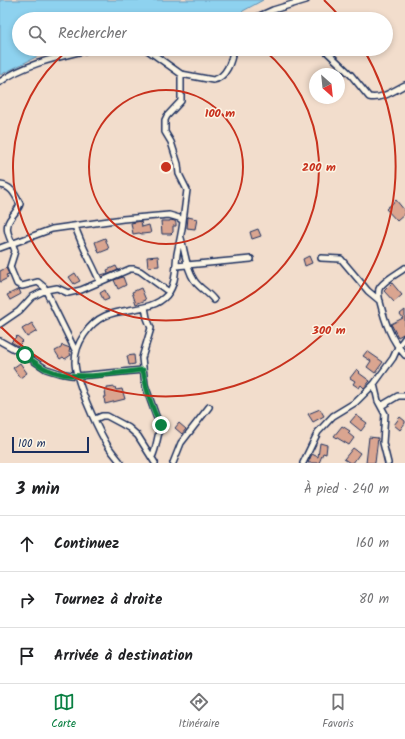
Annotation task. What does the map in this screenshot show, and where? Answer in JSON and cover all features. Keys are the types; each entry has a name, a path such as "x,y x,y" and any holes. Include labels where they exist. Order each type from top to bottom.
{"street":[{"path":"269,12 306,0"},
{"path":"0,82 6,77 35,64 65,56"},
{"path":"156,56 181,74 213,80 224,75 231,56"},
{"path":"332,56 352,75 369,97 380,97 405,86"},
{"path":"121,463 104,440 77,376 75,362 76,352 83,336 97,321 112,313 145,307 160,300 169,292 175,277 186,188 180,176 171,142 165,132 164,126 165,120 181,101 181,74"},
{"path":"0,185 8,186 20,204 10,218 7,227 7,232 13,243 15,251 10,266 15,280 22,286 38,282 41,283 46,290 76,352"},
{"path":"0,248 49,230 124,218 169,215 183,221"},
{"path":"75,226 80,242 88,254 100,282"},
{"path":"181,237 188,265 195,282 207,291 214,300"},
{"path":"322,258 341,259 368,291 380,301"},
{"path":"176,266 251,259"},
{"path":"405,268 379,288 378,292 384,319 398,347 405,355"},
{"path":"0,324 19,311 32,297 46,290 57,288 68,293 81,290 130,269 134,269 148,275 169,292"},
{"path":"145,307 151,328 142,358 143,370 147,390 161,426 152,457"},
{"path":"303,463 314,437 333,416 360,398 374,384 393,358 398,347 405,338"},
{"path":"0,341 46,369 59,373 77,376 143,370"},
{"path":"374,384 378,401 385,414 383,443 388,463"},
{"path":"381,406 398,396 405,396"},
{"path":"173,463 181,443 209,407"},
{"path":"95,419 102,416 122,424 138,436 155,463"}],"water":[{"path":"0,0 263,0 242,12 12,12 12,56 38,56 0,75"}],"building":[{"path":"396,200 405,211 405,214 397,221 386,209"},
{"path":"188,217 197,219 195,229 187,228"},
{"path":"141,221 142,227 149,225 151,233 133,234 131,223"},
{"path":"161,221 175,221 176,223 176,226 173,226 173,232 171,234 162,234"},
{"path":"258,229 261,236 252,239 250,232"},
{"path":"105,238 109,249 99,253 95,242"},
{"path":"158,256 159,266 148,267 147,257"},
{"path":"309,256 312,263 305,266 303,259"},
{"path":"116,266 118,270 102,277 101,275 108,273 107,270"},
{"path":"6,268 9,274 6,275 8,278 0,282 0,271"},
{"path":"75,273 80,281 74,284 69,277"},
{"path":"123,277 126,285 118,289 114,280"},
{"path":"392,283 402,295 394,302 384,291"},
{"path":"141,288 146,300 136,304 132,292"},
{"path":"19,289 21,294 10,300 7,295"},
{"path":"105,290 109,299 104,301 100,293"},
{"path":"405,310 405,333 398,337 391,324 403,318 400,314"},
{"path":"32,323 37,331 27,337 22,329"},
{"path":"17,336 23,341 18,346 11,342"},
{"path":"62,345 70,348 69,351 71,355 65,359 63,357 60,359 55,351 61,348"},
{"path":"367,351 383,362 375,373 367,367 371,361 363,356"},
{"path":"134,355 135,364 129,365 127,356"},
{"path":"20,363 27,373 20,378 13,368"},
{"path":"357,369 360,372 359,373 370,381 364,388 361,385 359,388 353,384 355,381 350,378"},
{"path":"115,387 116,390 122,389 125,399 105,404 105,391 107,388"},
{"path":"320,409 324,416 313,422 308,414"},
{"path":"356,415 367,423 361,431 350,422"},
{"path":"400,417 405,421 405,423 400,430 394,425"},
{"path":"179,423 186,429 182,434 175,428"},
{"path":"342,426 350,431 348,433 354,438 349,445 334,436"},
{"path":"369,437 378,438 375,463 366,463"},
{"path":"320,443 327,445 326,454 323,453 319,463 308,463 312,454 318,457"},
{"path":"353,448 360,453 353,463 350,463 344,459"}],"route":[{"path":"25,355 46,369 77,376 143,370 145,384 156,416 161,425"}]}
